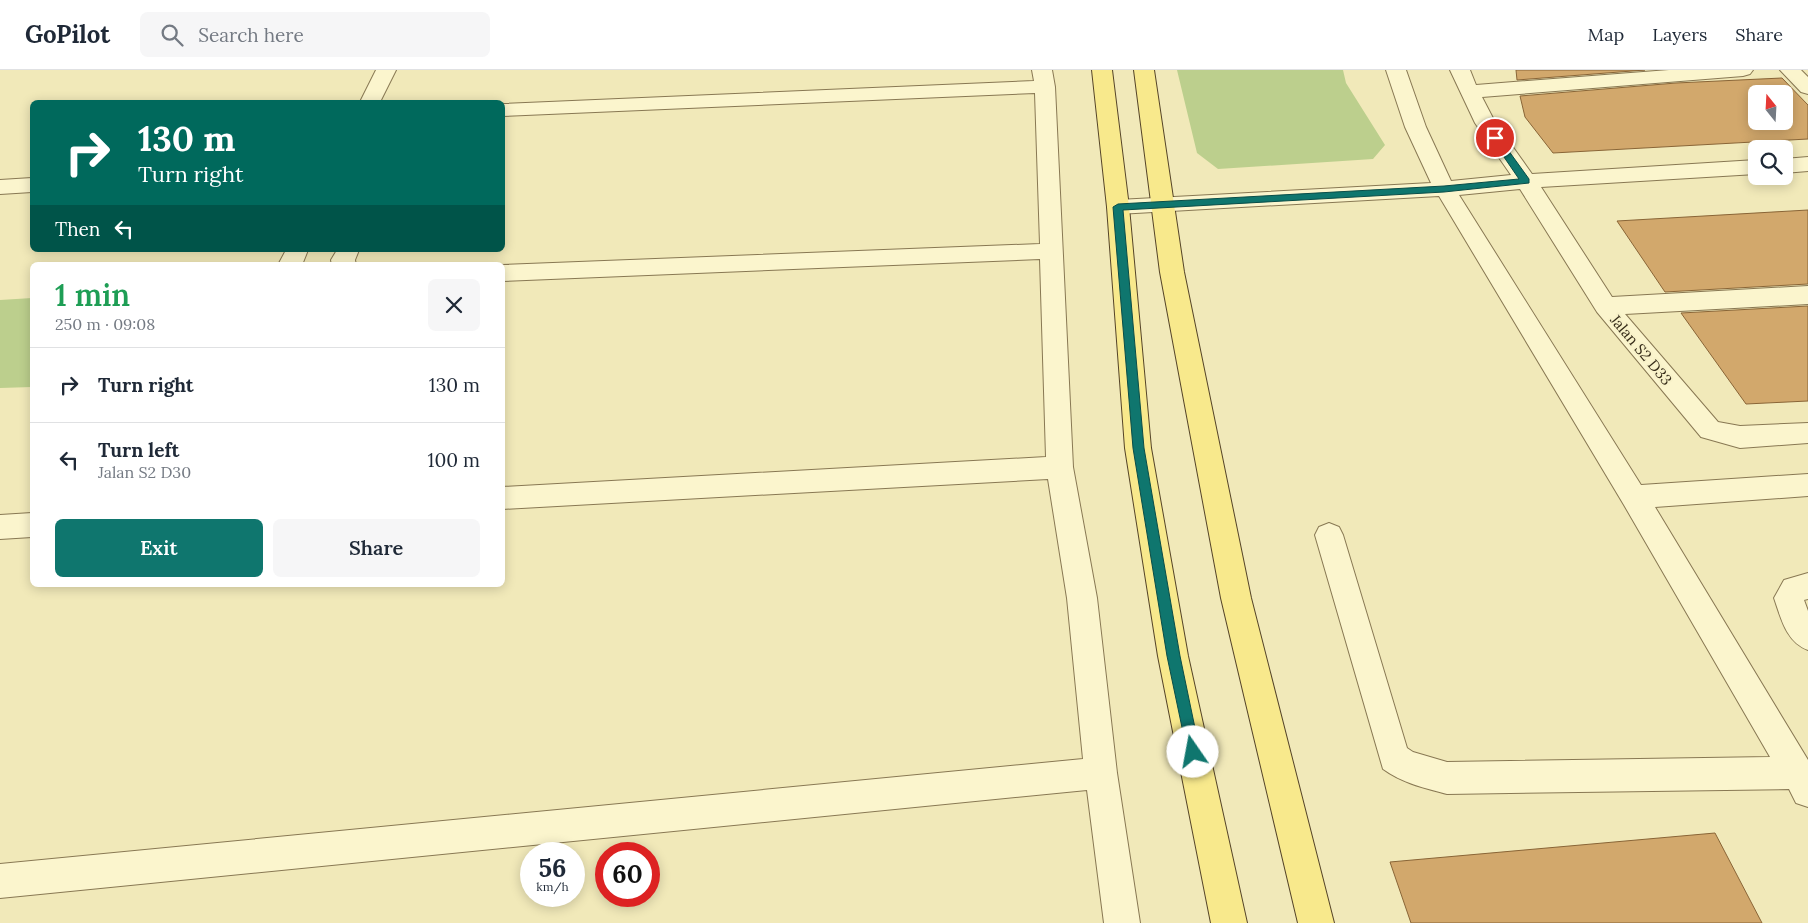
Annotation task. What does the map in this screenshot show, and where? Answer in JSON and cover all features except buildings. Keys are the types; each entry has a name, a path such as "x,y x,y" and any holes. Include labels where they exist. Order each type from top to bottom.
{"main road":[{"path":"1102,70 1118,207 1138,448 1173,656 1229,923"},
{"path":"1144,70 1172,272 1236,598 1316,923"}],"street":[{"path":"371,100 386,70"},
{"path":"1396,70 1428,157 1444,189 1634,496 1803,782"},
{"name":"Jalan S2 D33","path":"1460,70 1485,123 1526,181 1605,306 1710,430 1740,437 1808,433"},
{"path":"1469,92 1663,72 1743,70"},
{"path":"1790,70 1808,88"},
{"path":"505,110 1043,79 1060,467 1082,598 1101,773 1122,923"},
{"path":"1793,165 1808,164"},
{"path":"1118,207 1444,189 1526,181 1748,167"},
{"path":"0,187 30,185"},
{"path":"505,273 1052,251"},
{"path":"1605,306 1808,296"},
{"path":"505,498 1060,467"},
{"path":"1634,496 1808,484"},
{"path":"0,527 30,525"},
{"path":"1329,535 1394,758 1405,766 1447,778 1803,782"},
{"path":"1808,586 1794,589 1789,598 1796,619 1808,636"},
{"path":"0,881 1101,773"}],"green space":[{"path":"1177,70 1343,70 1346,83 1385,145 1373,159 1218,169 1197,153"},
{"path":"30,298 30,387 0,388 0,300"}],"route":[{"path":"1193,752 1173,656 1138,448 1118,207 1444,189 1526,181 1495,138"}]}
